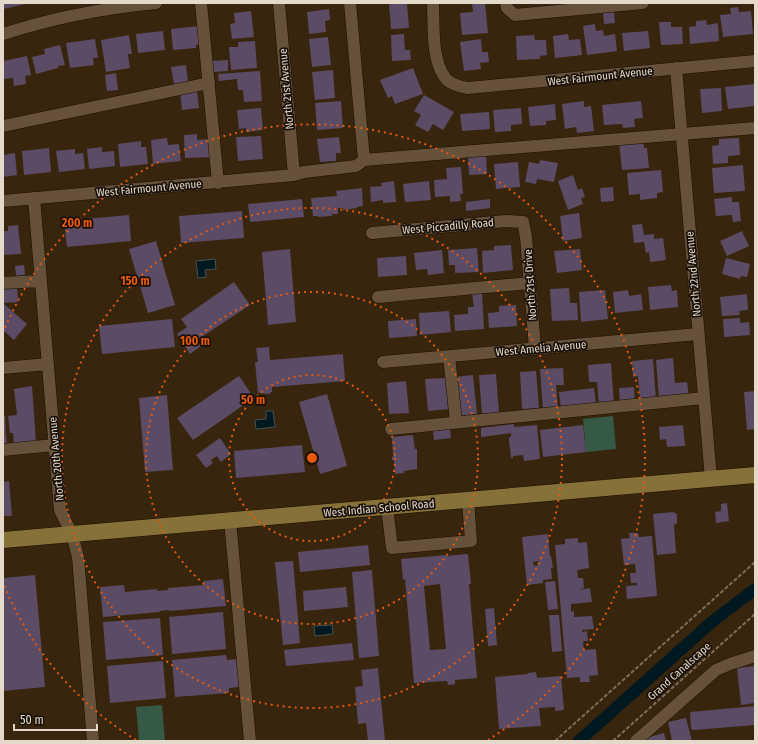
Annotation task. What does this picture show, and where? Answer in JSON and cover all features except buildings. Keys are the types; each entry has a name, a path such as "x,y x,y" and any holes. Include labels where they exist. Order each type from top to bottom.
{"main road":[{"name":"West Indian School Road","path":"3,540 755,475"}],"street":[{"path":"3,34 72,16 156,3"},
{"path":"201,3 218,183"},
{"name":"North 21st Avenue","path":"279,3 294,175"},
{"path":"350,3 364,160"},
{"name":"West Fairmount Avenue","path":"433,3 436,58 446,80 458,86 468,88 755,61"},
{"path":"506,3 507,8 515,15 642,3"},
{"name":"North 22nd Avenue","path":"676,68 711,479"},
{"path":"3,126 209,83"},
{"name":"West Fairmount Avenue","path":"3,201 218,183 294,175 304,172 356,166 364,160 755,128"},
{"name":"North 20th Avenue","path":"34,198 60,510 72,534 78,560 93,741"},
{"name":"West Piccadilly Road","path":"372,233 506,221 523,222"},
{"name":"North 21st Drive","path":"523,222 526,237 535,348"},
{"path":"3,283 40,281"},
{"path":"378,297 530,283"},
{"name":"West Amelia Avenue","path":"383,362 698,334"},
{"path":"449,356 456,422"},
{"path":"3,368 48,364"},
{"path":"391,429 704,398"},
{"path":"3,450 54,445"},
{"path":"387,507 392,548 470,540 468,500"},
{"path":"230,520 250,741"},
{"path":"636,741 716,670 755,656"}],"path":[{"path":"555,741 755,562"},
{"name":"Grand Canalscape","path":"613,741 755,614"}],"green space":[{"path":"613,416 616,449 586,452 583,419"},
{"path":"162,705 165,741 139,741 136,707"}],"water":[{"path":"215,259 216,269 205,270 206,277 198,278 196,261"},
{"path":"266,411 273,411 275,427 256,429 255,420 266,419"},
{"path":"332,625 333,634 315,636 314,626"}],"waterway":[{"path":"579,741 713,621 755,589"}]}
